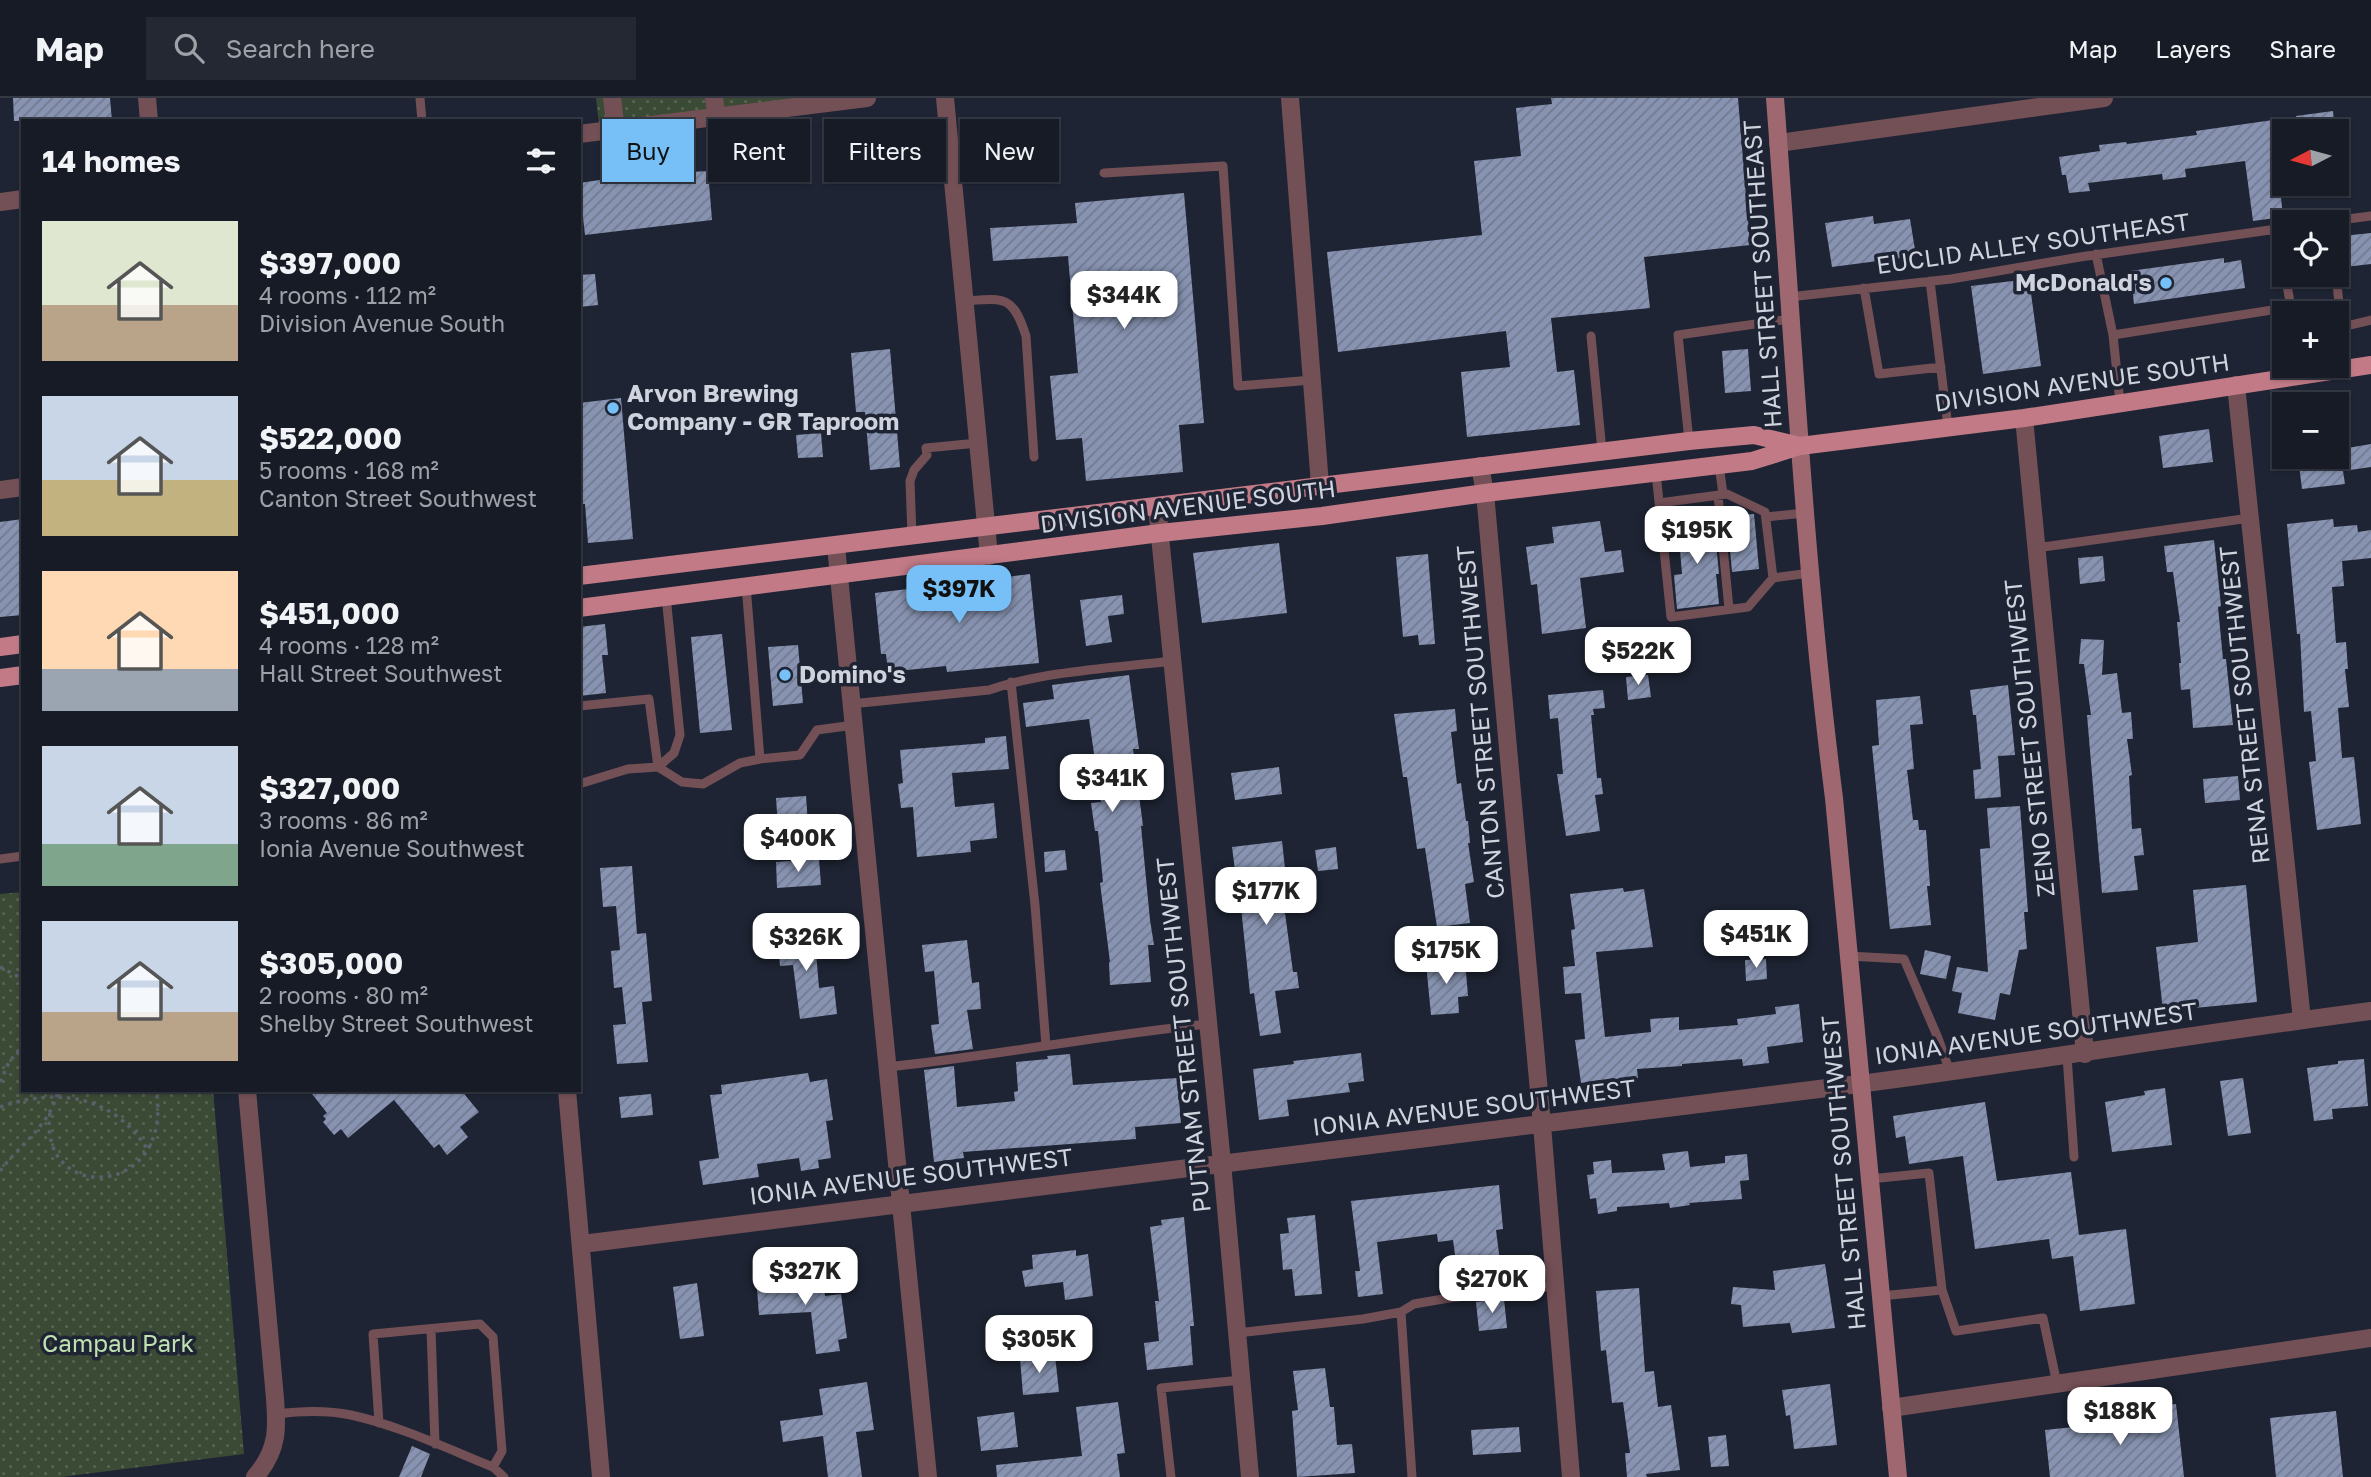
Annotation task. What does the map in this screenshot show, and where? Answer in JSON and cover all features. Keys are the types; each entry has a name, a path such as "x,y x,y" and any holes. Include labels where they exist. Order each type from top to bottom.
{"main road":[{"name":"HALL STREET SOUTHEAST","path":"1775,98 1800,446"},
{"name":"DIVISION AVENUE SOUTH","path":"2349,369 2371,365"},
{"name":"DIVISION AVENUE SOUTH","path":"581,608 839,573 1160,533 1322,516 1485,493 1752,461 1800,446 2024,418 2284,378"},
{"name":"DIVISION AVENUE SOUTH","path":"581,576 1689,441 1754,435 1800,446"},
{"name":"HALL STREET SOUTHWEST","path":"1800,446 1898,1477"},
{"path":"0,647 21,644"},
{"path":"0,678 21,675"}],"street":[{"path":"147,98 149,119"},
{"path":"612,98 615,119"},
{"path":"714,98 717,117"},
{"path":"694,120 867,98"},
{"path":"945,98 989,555"},
{"path":"1290,98 1320,485"},
{"path":"1779,143 2104,98"},
{"path":"581,134 602,132"},
{"path":"0,202 21,199"},
{"name":"RENA STREET SOUTHWEST","path":"2236,385 2302,1020"},
{"name":"ZENO STREET SOUTHWEST","path":"2024,418 2085,1054"},
{"name":"CANTON STREET SOUTHWEST","path":"1480,466 1485,493 1542,1125 1571,1477"},
{"path":"0,490 21,487"},
{"name":"PUTNAM STREET SOUTHWEST","path":"1157,506 1250,1477"},
{"path":"836,546 928,1477"},
{"name":"IONIA AVENUE SOUTHWEST","path":"582,1244 900,1202 1861,1084 2371,1012"},
{"path":"247,1092 276,1414 273,1450 261,1471"},
{"path":"567,1092 601,1477"},
{"path":"1891,1408 2371,1338"}],"lane":[{"path":"419,98 422,119"},
{"path":"1104,173 1223,166 1238,386 1312,380"},
{"path":"2349,219 2371,216"},
{"name":"EUCLID ALLEY SOUTHEAST","path":"1788,297 1930,281 2272,229"},
{"path":"2096,254 2113,335 2120,403"},
{"path":"1930,281 1948,427"},
{"path":"2113,335 2291,307 2287,287"},
{"path":"1864,288 1879,374 1941,368"},
{"path":"965,301 996,299 1010,303 1020,317 1026,336 1034,457"},
{"path":"1689,441 1678,335 1790,319"},
{"path":"2349,325 2371,320"},
{"path":"1591,336 1602,451"},
{"path":"912,536 910,481 914,470 927,455 926,448 978,443"},
{"path":"1719,465 1729,609"},
{"path":"1656,473 1671,617 1748,607 1773,578 1810,573"},
{"path":"1659,503 1727,494 1765,512 1773,578"},
{"path":"1755,524 1805,513"},
{"path":"2036,548 2250,518"},
{"path":"1756,542 1769,540"},
{"path":"1759,564 1771,562"},
{"path":"746,585 760,759"},
{"path":"658,767 674,753 680,735 666,596"},
{"path":"852,704 989,690 1011,682 1172,661"},
{"path":"1011,682 1035,905 1046,1046"},
{"path":"581,706 649,699 658,767"},
{"path":"581,783 628,769 658,767 682,782 703,784 740,763 800,755 817,730 854,725"},
{"path":"0,859 21,856"},
{"path":"1849,956 1904,959 1950,1072"},
{"path":"887,1067 1208,1024"},
{"path":"2067,1056 2074,1157"},
{"path":"1870,1179 1929,1173 1942,1290 1956,1331 2043,1318 2057,1384"},
{"path":"1237,1333 1363,1319 1401,1312 1414,1304 1556,1286"},
{"path":"1881,1296 1942,1290"},
{"path":"1401,1312 1412,1477"},
{"path":"379,1423 373,1334 480,1324 493,1337 502,1451 493,1467"},
{"path":"431,1329 435,1444"},
{"path":"1171,1477 1161,1388 1241,1380"},
{"path":"276,1414 303,1411 348,1415 379,1423 493,1467 504,1477"}],"path":[{"path":"0,967 21,978"},
{"path":"0,1082 9,1062 21,1047"},
{"path":"0,1171 42,1125 58,1092"},
{"path":"50,1113 49,1129 53,1147 68,1168 85,1176 103,1178 134,1167 148,1150 157,1125 159,1104 156,1092"},
{"path":"0,1107 28,1099 79,1099 107,1110 134,1130 148,1150"}],"green space":[{"path":"596,98 867,98 694,120 602,119 600,132"},
{"name":"Campau Park","path":"21,892 21,1092 213,1092 244,1454 61,1477 0,1477 0,894"}],"building":[{"path":"13,98 110,98 112,119 14,121"},
{"path":"1551,98 1738,98 1750,245 1644,257 1650,308 1551,318 1557,372 1574,370 1580,425 1467,437 1461,372 1510,367 1506,331 1338,352 1327,252 1482,235 1474,161 1521,156 1516,108 1552,104"},
{"path":"2333,111 2334,119 2296,119 2296,116"},
{"path":"2272,120 2272,196 2281,196 2282,210 2272,210 2272,218 2253,221 2245,161 2185,169 2186,177 2163,180 2162,174 2088,183 2090,191 2069,193 2059,157 2100,151 2099,145 2197,135 2196,131"},
{"path":"708,171 712,220 585,235 581,183 602,180 602,182 694,182 694,172"},
{"path":"1184,193 1204,423 1179,425 1183,472 1086,481 1082,438 1056,440 1050,376 1078,373 1068,256 993,261 990,228 1077,223 1075,203"},
{"path":"1873,216 1874,224 1910,219 1916,256 1832,267 1825,223"},
{"path":"2371,233 2371,264 2349,267 2349,235"},
{"path":"2224,258 2224,263 2241,260 2245,288 2134,304 2130,271"},
{"path":"595,274 598,305 581,307 581,275"},
{"path":"2029,279 2041,366 1983,374 1971,286"},
{"path":"890,349 900,467 870,470 865,412 856,412 851,353"},
{"path":"1748,349 1751,391 1725,393 1722,351"},
{"path":"621,398 633,539 588,543 585,504 581,504 581,403"},
{"path":"2209,429 2213,462 2163,468 2159,436"},
{"path":"821,433 823,457 798,458 796,435"},
{"path":"2371,444 2371,467 2343,471 2345,484 2302,489 2300,469 2349,469 2349,448"},
{"path":"1754,514 1759,569 1732,572 1727,516"},
{"path":"21,519 21,615 0,617 0,522"},
{"path":"2333,519 2334,527 2357,525 2358,532 2371,530 2371,558 2342,561 2344,586 2332,587 2336,643 2346,642 2348,669 2345,669 2349,707 2338,708 2342,758 2354,757 2361,824 2317,830 2309,762 2316,761 2311,711 2304,712 2300,634 2297,634 2287,524"},
{"path":"1600,521 1605,552 1621,550 1624,572 1580,578 1586,628 1542,634 1537,584 1531,585 1526,547 1554,543 1552,527"},
{"path":"1714,522 1719,604 1677,609 1674,575 1682,574 1678,525"},
{"path":"2214,540 2223,659 2226,659 2233,725 2193,728 2190,689 2181,690 2177,622 2180,622 2173,572 2167,572 2164,546"},
{"path":"1279,543 1287,613 1202,623 1193,553"},
{"path":"1428,554 1435,644 1419,645 1418,635 1403,637 1396,557"},
{"path":"2103,556 2105,581 2080,584 2078,558"},
{"path":"1030,574 1039,663 947,672 946,666 888,672 886,654 881,654 875,593"},
{"path":"1122,595 1124,614 1108,616 1112,642 1086,646 1080,600"},
{"path":"605,624 608,655 602,655 606,693 581,696 581,627"},
{"path":"722,634 732,730 700,733 691,637"},
{"path":"2081,639 2104,640 2102,675 2117,673 2122,713 2131,712 2133,739 2127,739 2132,775 2129,776 2132,829 2141,828 2144,855 2134,856 2138,890 2102,893 2087,715 2091,715 2084,664 2079,664"},
{"name":"Domino's","path":"798,645 803,703 773,706 768,647"},
{"path":"1129,675 1139,749 1133,749 1154,945 1148,945 1151,982 1110,985 1098,831 1095,831 1091,803 1101,802 1089,719 1026,727 1023,703 1054,699 1052,685"},
{"path":"1648,675 1651,697 1628,700 1626,677"},
{"path":"2008,685 2015,755 1998,756 2001,797 1975,799 1973,770 1981,769 1976,715 1973,715 1970,690"},
{"path":"1603,690 1605,708 1593,709 1594,715 1591,715 1597,778 1601,778 1603,794 1595,795 1600,831 1566,836 1557,774 1563,774 1558,718 1550,719 1548,695"},
{"path":"1920,696 1923,724 1910,725 1914,769 1907,770 1913,820 1918,820 1919,830 1926,830 1931,925 1890,929 1872,746 1879,745 1876,700"},
{"path":"1455,709 1457,731 1451,732 1457,784 1461,783 1468,821 1468,843 1474,882 1465,884 1470,923 1437,927 1425,848 1417,849 1407,777 1403,777 1394,714"},
{"path":"1006,736 1009,769 952,773 955,807 994,803 997,838 970,841 971,852 917,857 913,807 901,808 898,784 903,783 900,750 985,743 985,738"},
{"path":"1279,767 1282,794 1235,800 1231,773"},
{"path":"2238,776 2240,800 2205,803 2203,779"},
{"path":"806,796 808,824 778,827 776,798"},
{"path":"2020,806 2028,912 2024,912 2027,949 2019,950 2010,995 2000,993 1995,1020 1958,1013 1962,993 1952,991 1957,967 1988,972 1980,849 1990,848 1987,808"},
{"path":"1282,841 1287,887 1294,886 1297,912 1285,913 1293,972 1297,972 1299,988 1275,991 1281,1033 1260,1036 1254,993 1250,994 1238,878 1232,847"},
{"path":"1336,847 1338,869 1318,871 1315,850"},
{"path":"1065,850 1067,870 1045,872 1044,852"},
{"path":"819,859 821,885 777,888 776,862"},
{"path":"632,866 637,934 646,933 652,1001 642,1002 648,1062 617,1064 613,1025 626,1024 622,987 614,988 611,951 620,950 616,906 603,907 600,868"},
{"path":"2246,885 2257,1002 2163,1011 2156,947 2198,942 2193,890"},
{"path":"1623,888 1624,892 1644,889 1653,947 1596,952 1605,1037 1651,1032 1650,1019 1679,1017 1679,1030 1738,1025 1737,1019 1776,1014 1775,1007 1799,1004 1803,1042 1767,1047 1769,1063 1743,1066 1742,1059 1682,1064 1637,1069 1638,1078 1581,1083 1575,1040 1585,1039 1581,993 1565,994 1563,967 1575,966 1571,930 1575,929 1570,894"},
{"path":"814,928 819,988 834,986 837,1014 800,1019 793,965 780,966 777,931"},
{"path":"967,940 972,983 979,982 981,1009 967,1010 973,1049 935,1054 931,1025 939,1024 934,971 925,972 922,945"},
{"path":"1925,950 1951,956 1946,979 1920,974"},
{"path":"1766,959 1767,979 1746,981 1745,960"},
{"path":"1465,960 1468,996 1458,997 1459,1013 1431,1015 1426,963"},
{"path":"1361,1053 1364,1081 1348,1083 1350,1092 1287,1100 1289,1116 1259,1120 1253,1069"},
{"path":"1070,1054 1073,1085 1177,1078 1181,1123 1135,1127 1136,1139 963,1152 964,1158 934,1162 924,1070 954,1066 957,1107 1015,1101 1014,1092 1018,1091 1016,1062"},
{"path":"2364,1059 2368,1106 2332,1109 2333,1119 2314,1121 2307,1068"},
{"path":"808,1073 810,1082 827,1079 833,1120 826,1121 831,1158 818,1160 819,1168 801,1171 799,1158 757,1164 759,1177 703,1185 699,1161 719,1158 710,1095 722,1094 721,1085"},
{"path":"2243,1078 2251,1133 2228,1136 2220,1081"},
{"path":"2165,1088 2172,1145 2112,1152 2105,1102 2145,1095 2144,1091"},
{"path":"311,1092 463,1092 479,1112 460,1127 468,1137 447,1155 439,1144 434,1148 394,1100 348,1138 341,1129 334,1135 323,1122 326,1119 323,1116 327,1113"},
{"path":"651,1094 653,1115 621,1118 619,1097"},
{"path":"1985,1102 1997,1181 2071,1172 2079,1235 2126,1229 2135,1304 2080,1311 2073,1256 2052,1259 2049,1239 1975,1249 1963,1156 1909,1164 1905,1136 1896,1138 1893,1116"},
{"path":"1688,1151 1690,1167 1725,1163 1725,1156 1747,1154 1749,1180 1740,1181 1742,1199 1689,1203 1690,1205 1670,1208 1669,1203 1617,1207 1617,1211 1598,1214 1596,1198 1590,1199 1587,1175 1594,1174 1593,1162 1611,1160 1612,1173 1665,1170 1662,1154"},
{"path":"1499,1185 1503,1229 1496,1230 1503,1285 1475,1288 1474,1282 1459,1284 1453,1240 1438,1242 1437,1234 1377,1242 1383,1294 1358,1297 1355,1271 1360,1271 1351,1201"},
{"path":"1315,1215 1322,1294 1295,1296 1292,1269 1283,1270 1280,1234 1289,1233 1287,1218"},
{"path":"1184,1217 1194,1326 1190,1326 1193,1365 1147,1370 1144,1343 1159,1341 1155,1301 1159,1301 1150,1227 1162,1225 1161,1220"},
{"path":"1076,1250 1076,1256 1088,1254 1093,1296 1065,1300 1063,1282 1025,1287 1022,1271 1033,1269 1032,1255"},
{"path":"1825,1264 1835,1328 1792,1333 1790,1323 1743,1327 1741,1305 1731,1304 1733,1287 1775,1290 1773,1271"},
{"path":"783,1273 784,1281 823,1276 825,1296 841,1294 847,1338 838,1340 840,1351 816,1354 811,1312 759,1315 756,1275"},
{"path":"697,1283 704,1336 680,1339 673,1287"},
{"path":"1639,1288 1645,1372 1654,1371 1658,1407 1671,1405 1680,1470 1646,1474 1647,1477 1627,1477 1625,1453 1630,1453 1623,1402 1612,1403 1606,1350 1601,1351 1596,1291"},
{"path":"1504,1299 1507,1328 1479,1331 1476,1302"},
{"path":"1055,1355 1059,1392 1023,1395 1020,1358"},
{"path":"1325,1368 1330,1407 1334,1407 1337,1445 1352,1444 1355,1473 1297,1477 1292,1411 1298,1410 1293,1371"},
{"path":"867,1382 874,1430 856,1432 862,1477 828,1477 823,1436 783,1442 780,1421 823,1415 819,1389"},
{"path":"1830,1384 1837,1445 1794,1449 1790,1415 1786,1416 1782,1390"},
{"path":"1118,1402 1125,1453 1117,1454 1120,1477 997,1477 996,1465 1082,1456 1076,1407"},
{"path":"2176,1404 2184,1477 2050,1477 2045,1430 2130,1421 2129,1409"},
{"path":"2336,1411 2343,1477 2276,1477 2270,1418"},
{"path":"1014,1412 1018,1447 981,1451 977,1417"},
{"path":"1519,1427 1521,1452 1473,1455 1471,1430"},
{"path":"1726,1435 1729,1466 1711,1467 1708,1437"},
{"path":"412,1446 430,1454 421,1477 399,1477"}],"place":[{"name":"McDonald's","path":"2166,283"},
{"name":"Arvon Brewing Company - GR Taproom","path":"613,408"},
{"name":"Domino's","path":"785,675"}]}
